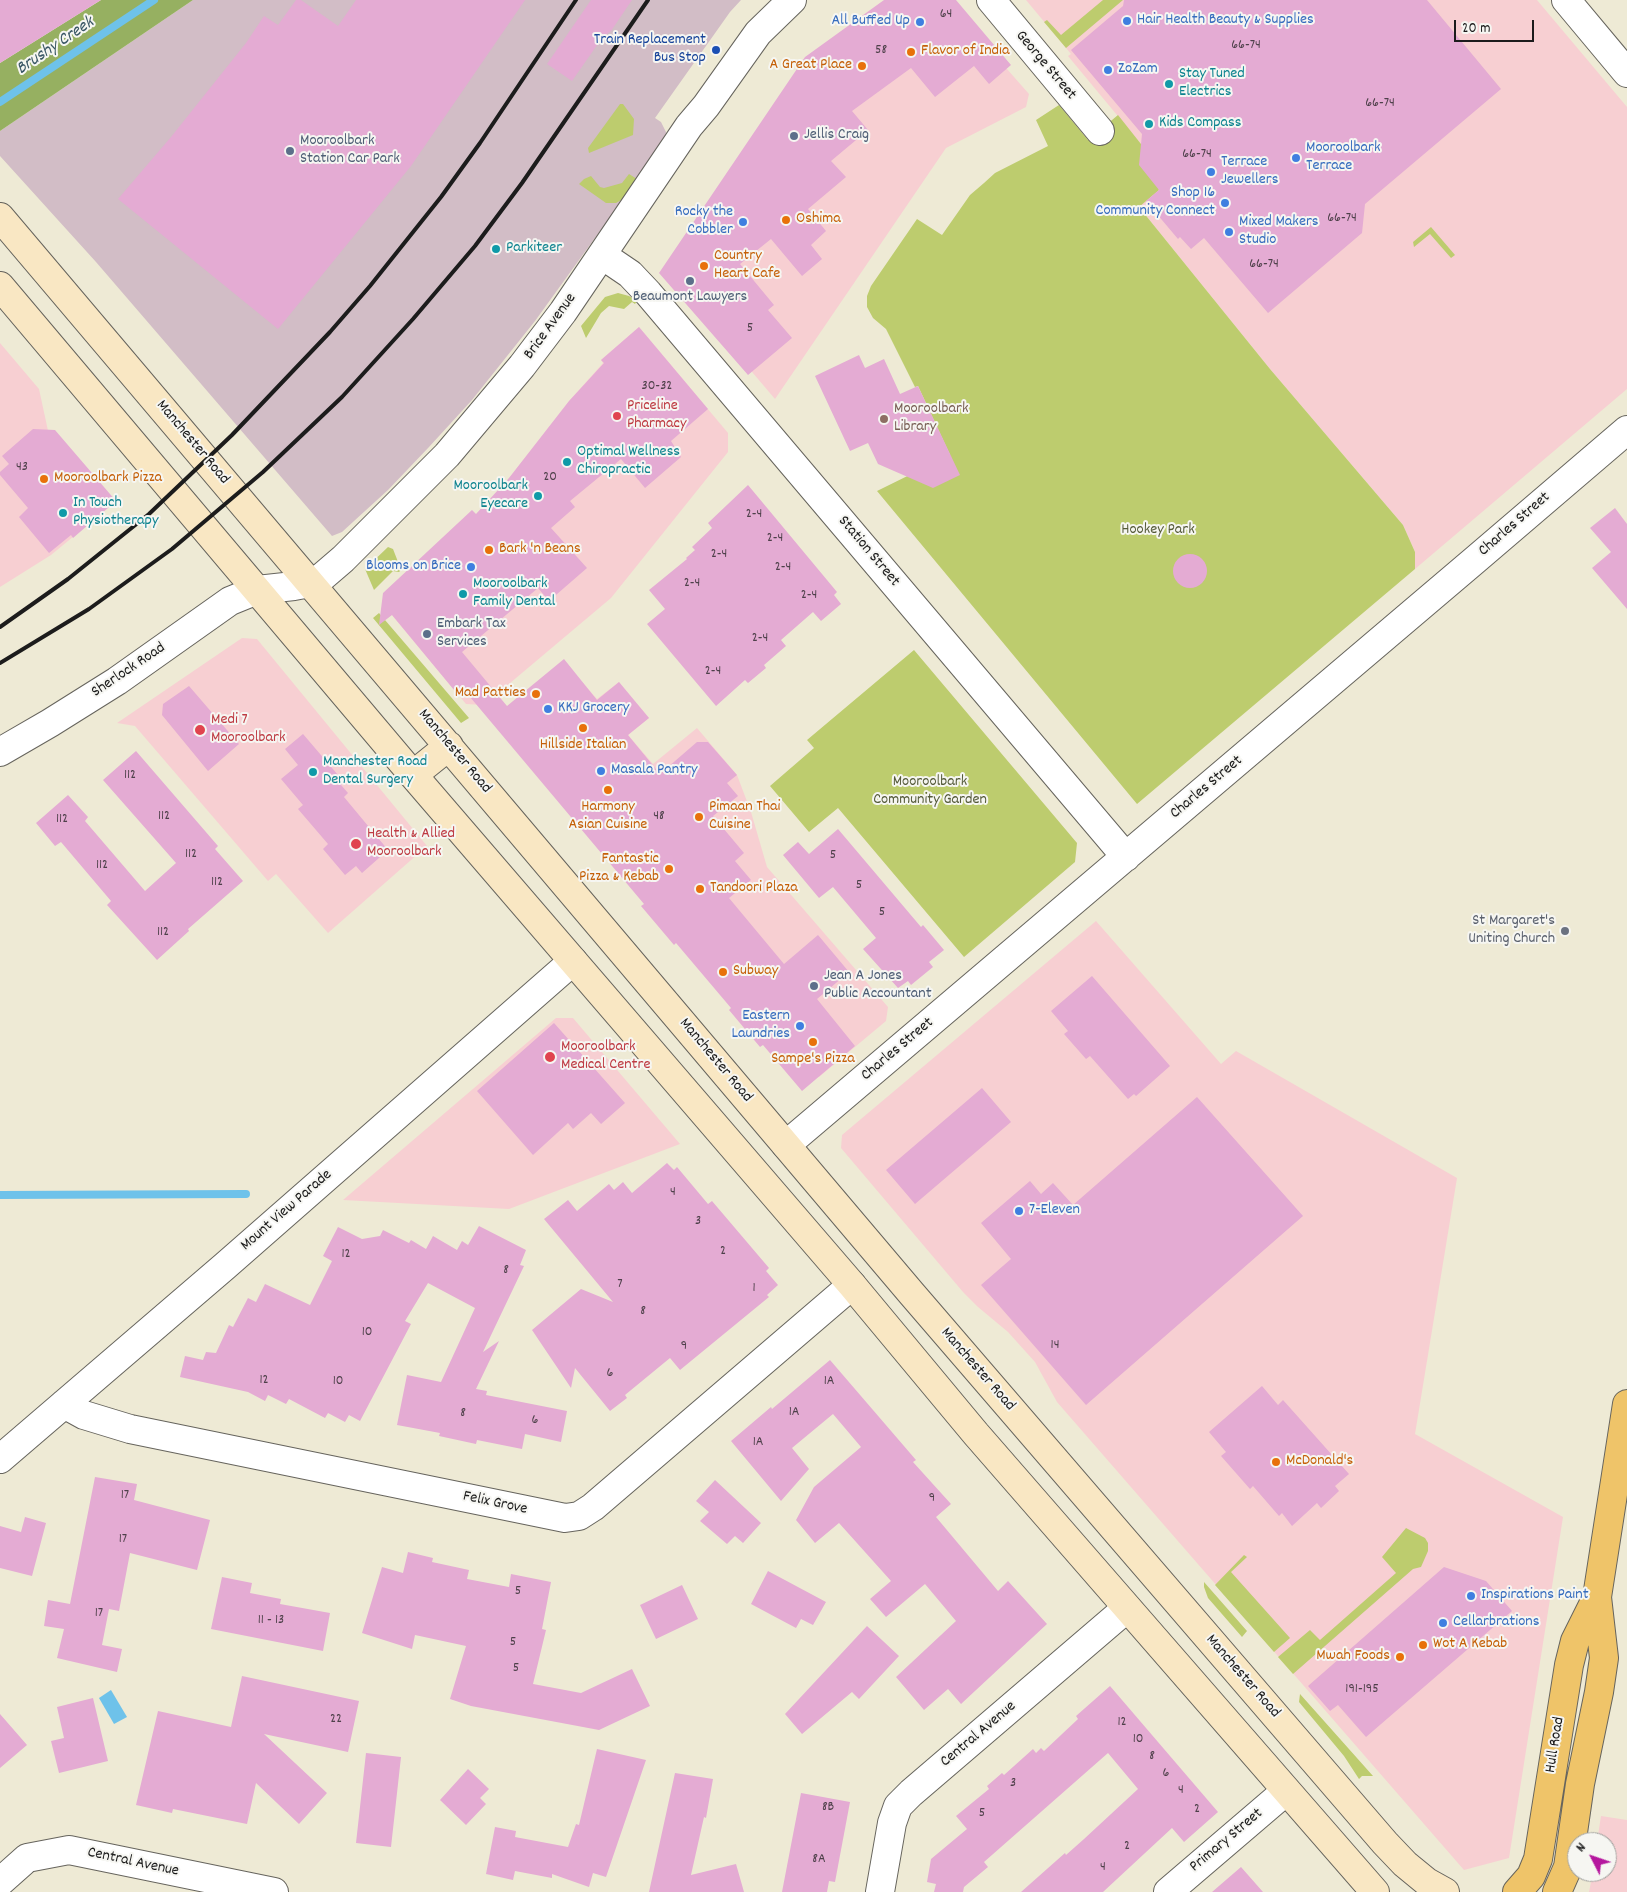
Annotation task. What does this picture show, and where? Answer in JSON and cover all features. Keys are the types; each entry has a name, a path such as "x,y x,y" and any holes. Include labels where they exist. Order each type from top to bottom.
{"main road":[{"name":"Manchester Road","path":"0,217 912,1294 1385,1843 1405,1864 1427,1882 1444,1892"},
{"path":"0,286 413,775 852,1285 976,1434 1374,1892"},
{"path":"413,775 449,746"},
{"path":"754,1172 786,1145"},
{"name":"Hull Road","path":"1574,1832 1580,1784 1604,1658 1597,1597 1627,1404"},
{"path":"1127,1608 1159,1580"},
{"name":"Hull Road","path":"1517,1892 1534,1871 1542,1833 1568,1665 1575,1642 1597,1597"},
{"path":"1542,1833 1567,1836"},
{"name":"Hull Road","path":"1557,1892 1567,1868"}],"street":[{"name":"Brice Avenue","path":"257,590 310,583 322,577 447,455 522,366 564,312 689,126 706,106 758,33 792,0"},
{"name":"George Street","path":"991,0 1100,131"},
{"path":"1566,0 1627,72"},
{"name":"Station Street","path":"602,255 630,274 648,293 1126,857"},
{"name":"Charles Street","path":"786,1145 1627,430"},
{"name":"Sherlock Road","path":"0,752 117,681 222,606 257,590"},
{"name":"Mount View Parade","path":"0,1459 12,1436 64,1404 573,961"},
{"name":"Felix Grove","path":"64,1404 84,1415 130,1429 565,1518 579,1516 592,1507 852,1285"},
{"name":"Central Avenue","path":"880,1892 892,1823 898,1806 1127,1608"},
{"name":"Primary Street","path":"1168,1892 1286,1791"},
{"name":"Central Avenue","path":"0,1882 27,1858 69,1850 274,1892"}],"shaded area":[{"path":"193,0 741,0 730,12 655,118 661,122 666,132 665,141 535,321 472,400 429,447 388,490 342,532 332,536 96,262 0,156 0,131"},
{"path":"899,0 1007,69 1029,94 1026,107 946,148 775,399 668,273"},
{"path":"1026,0 1537,0 1627,107 1627,389 1415,569 1415,552 1403,525 1270,369 1139,207 1141,144 1068,56 1071,54"},
{"path":"639,327 728,433 728,452 611,598 484,705 466,704 392,615 478,518 571,399 603,363 601,360"},
{"path":"0,343 39,389 50,440 108,508 51,555 0,587"},
{"path":"242,638 257,639 427,846 328,933 276,874 268,881 135,726 117,723"},
{"path":"563,660 597,699 619,682 649,718 628,735 653,764 697,728 737,775 751,812 767,867 888,1007 886,1021 819,1077 803,1076"},
{"path":"1096,921 1221,1064 1236,1051 1457,1178 1415,1434 1563,1517 1509,1858 1464,1870 1057,1402 1035,1362 1008,1332 963,1292 841,1148 842,1135"},
{"path":"556,1018 573,1018 680,1144 509,1209 343,1200"},
{"path":"1601,1816 1627,1820 1627,1892 1589,1892 1591,1882 1617,1882 1617,1832 1599,1832"}],"green space":[{"path":"101,0 193,0 0,131 0,63"},
{"path":"1103,0 1123,0 1066,48 1044,22 1047,20 1061,35"},
{"path":"620,104 623,104 634,119 633,135 589,153 588,148"},
{"name":"Hookey Park","path":"1059,105 1088,140 1118,115 1141,144 1159,190 1139,207 1270,369 1403,525 1415,552 1415,569 1137,804 877,491 950,455 918,386 915,387 886,329 873,318 867,307 867,296 871,286 917,219 942,235 970,195 995,173 1048,146 1036,120"},
{"path":"629,174 637,179 623,199 616,203 606,203 579,184 591,176 600,187 604,188 622,183"},
{"path":"1431,227 1455,255 1451,258 1430,234 1414,247 1413,242"},
{"path":"618,293 629,296 637,301 635,304 632,302 624,309 609,306 601,313 586,338 581,326 605,297"},
{"path":"388,547 393,549 400,567 403,568 399,572 393,571 374,590 365,569"},
{"path":"379,613 469,718 461,723 373,618"},
{"name":"Mooroolbark Community Garden","path":"914,650 1077,843 1075,862 964,957 838,808 809,832 770,786 814,748 807,740"},
{"path":"1406,1528 1425,1538 1428,1543 1428,1551 1421,1567 1413,1569 1293,1674 1278,1657 1310,1630 1320,1640 1396,1573 1382,1557"},
{"path":"1244,1555 1247,1557 1231,1572 1290,1638 1274,1652 1215,1585"},
{"path":"1204,1582 1247,1631 1242,1637 1208,1598"},
{"path":"1300,1694 1373,1776 1362,1776 1359,1779 1344,1756 1299,1702"}],"water":[{"path":"111,1690 127,1717 114,1724 99,1698"}],"building":[{"path":"0,0 101,0 0,63"},
{"name":"Mooroolbark Station Car Park","path":"296,0 301,0 338,26 356,0 525,0 411,166 278,329 118,199 171,137 246,43 264,16 278,25"},
{"path":"591,0 632,0 611,31 602,38 572,81 547,64"},
{"path":"884,0 956,0 1011,65 989,84 974,66 935,97 911,68 852,111 868,130 831,161 846,177 808,209 826,231 811,245 822,259 802,276 771,239 740,264 774,305 768,310 792,338 748,375 659,273 805,57"},
{"name":"Mooroolbark Terrace","path":"1124,0 1427,0 1501,89 1365,204 1362,233 1268,313 1204,238 1191,249 1180,237 1178,239 1146,201 1159,190 1139,165 1142,134 1071,50 1123,6"},
{"path":"639,327 708,409 671,441 681,457 645,488 621,459 570,501 575,507 551,528 587,568 549,601 538,588 462,652 507,706 564,659 597,700 619,682 649,718 628,735 660,774 697,742 708,742 737,775 727,783 738,796 713,816 744,853 735,861 751,880 729,898 784,964 818,935 849,972 817,999 855,1046 802,1091 763,1045 760,1047 729,1010 731,1008 676,943 674,945 641,906 644,904 465,691 459,696 392,615 379,625 383,593 472,510 476,514 509,478 569,401 604,363 601,360"},
{"name":"Mooroolbark Library","path":"859,355 865,368 884,359 900,394 918,386 960,475 933,488 878,464 868,443 850,451 815,376"},
{"path":"33,429 55,430 116,501 73,538 71,535 49,553 19,517 28,508 0,475 0,472 9,464 2,456"},
{"path":"748,485 837,592 834,595 841,604 821,621 813,612 781,640 786,646 764,665 766,668 748,683 745,680 716,706 647,624 665,609 649,590 687,559 695,550 692,547 712,528 708,523"},
{"path":"1615,508 1627,524 1627,609 1592,568 1611,552 1590,528"},
{"path":"1190,554 1202,559 1207,571 1202,583 1190,588 1178,583 1173,571 1178,559"},
{"name":"Medi 7 Mooroolbark","path":"189,686 239,744 208,771 162,715 163,704"},
{"path":"303,734 344,782 341,785 348,793 344,797 388,850 362,873 356,866 345,875 323,849 328,844 298,809 303,805 281,779 298,765 285,749"},
{"path":"136,751 218,846 215,849 243,881 188,929 189,931 157,960 107,905 111,901 61,842 55,846 36,823 68,795 88,817 85,821 145,891 176,863 103,780"},
{"path":"838,829 921,927 923,925 944,950 929,962 933,967 911,985 908,981 898,988 863,949 876,938 833,887 819,898 783,855 798,842 809,854"},
{"path":"1092,976 1170,1066 1136,1096 1134,1094 1128,1099 1090,1056 1086,1059 1064,1034 1068,1031 1051,1011"},
{"name":"Mooroolbark Medical Centre","path":"554,1023 625,1103 601,1124 591,1113 573,1129 568,1123 533,1155 477,1091"},
{"path":"982,1088 1011,1122 915,1204 886,1170"},
{"path":"1197,1097 1303,1216 1086,1405 981,1285 1011,1259 981,1223 1030,1181 1041,1194 1053,1183 1073,1205"},
{"path":"667,1163 674,1170 677,1167 708,1204 712,1201 769,1268 766,1271 778,1285 767,1295 769,1297 680,1370 670,1358 625,1395 627,1398 610,1411 575,1368 571,1388 532,1330 581,1289 613,1302 544,1219 568,1200 577,1211 609,1184 614,1190 623,1182 632,1193"},
{"path":"479,1226 526,1250 520,1265 524,1266 483,1352 499,1341 476,1389 487,1391 486,1395 567,1411 561,1442 525,1434 522,1449 477,1440 476,1444 439,1436 440,1433 397,1425 407,1375 441,1382 475,1308 428,1283 405,1321 411,1324 360,1421 349,1415 345,1422 328,1413 325,1418 289,1399 286,1404 268,1395 265,1401 248,1392 180,1377 185,1356 203,1360 206,1352 216,1353 229,1325 233,1327 248,1298 256,1302 265,1284 310,1305 332,1261 323,1256 338,1227 362,1239 380,1236 383,1230 409,1243 411,1240 426,1249 433,1236 457,1250 462,1241 468,1245"},
{"path":"830,1360 916,1460 913,1462 951,1504 936,1517 998,1591 1008,1581 1047,1624 961,1704 948,1689 924,1710 896,1677 956,1621 925,1584 886,1617 870,1599 891,1581 839,1523 815,1543 796,1520 814,1487 861,1447 833,1414 792,1448 809,1469 781,1501 731,1441"},
{"name":"McDonald's","path":"1262,1386 1278,1405 1283,1400 1349,1474 1335,1486 1339,1491 1321,1508 1317,1503 1292,1526 1282,1513 1279,1516 1253,1486 1250,1489 1221,1456 1226,1452 1209,1432"},
{"path":"95,1477 137,1484 134,1500 210,1520 197,1570 130,1553 119,1611 109,1609 102,1645 122,1649 117,1672 57,1658 64,1629 44,1626 48,1600 70,1604"},
{"path":"715,1480 761,1523 743,1543 735,1536 727,1544 700,1521 709,1512 696,1501"},
{"path":"25,1517 46,1523 32,1576 0,1568 0,1526 21,1532"},
{"path":"408,1552 433,1558 432,1562 469,1570 467,1579 509,1587 511,1574 551,1582 542,1629 546,1630 533,1684 581,1693 632,1669 650,1706 599,1730 471,1706 450,1699 466,1646 415,1635 412,1649 362,1633 382,1567 403,1573"},
{"path":"1444,1567 1486,1581 1512,1611 1366,1737 1338,1705 1330,1711 1308,1686"},
{"path":"768,1571 826,1602 813,1625 801,1619 796,1628 751,1604"},
{"path":"222,1577 252,1583 250,1593 281,1599 280,1604 330,1613 323,1651 211,1629"},
{"path":"682,1585 698,1619 656,1639 640,1605"},
{"path":"867,1626 899,1656 859,1699 852,1692 802,1734 785,1714"},
{"path":"242,1676 359,1701 348,1752 264,1734 327,1793 299,1824 256,1783 247,1824 173,1809 172,1813 136,1805 158,1711 231,1727"},
{"path":"1110,1686 1218,1812 1184,1842 1172,1828 1103,1892 1021,1892 1065,1853 1066,1855 1138,1789 1108,1753 984,1862 988,1867 964,1887 963,1892 934,1892 936,1884 927,1882 931,1859 967,1829 956,1816 989,1789 987,1786 1002,1773 1004,1775 1033,1749 1036,1753 1041,1748 1044,1751 1078,1719 1076,1716"},
{"path":"93,1698 108,1761 59,1773 51,1741 64,1738 57,1707"},
{"path":"0,1714 27,1745 0,1768"},
{"path":"597,1749 646,1760 606,1877 593,1873 589,1887 552,1874 552,1878 515,1871 513,1880 486,1874 495,1827 516,1831 515,1837 568,1847 576,1824 579,1825"},
{"path":"366,1753 401,1757 391,1847 356,1843"},
{"path":"468,1769 489,1789 480,1798 486,1804 466,1825 440,1800"},
{"path":"675,1773 713,1779 706,1818 704,1817 691,1875 736,1864 744,1892 649,1892"},
{"path":"801,1793 850,1802 835,1882 829,1881 827,1892 782,1892"},
{"path":"1241,1867 1263,1892 1212,1892"}],"waterway":[{"name":"Brushy Creek","path":"0,102 154,0"},
{"path":"0,1195 246,1194"}],"railway":[{"path":"0,627 68,579 149,514 232,435 330,332 370,286 441,197 480,143 576,0"},
{"path":"0,663 89,609 172,549 263,472 342,397 413,319 475,246 522,183 648,0"}],"place":[{"name":"Hair Health Beauty & Supplies","path":"1127,21"},
{"name":"All Buffed Up","path":"920,22"},
{"name":"Train Replacement Bus Stop","path":"716,50"},
{"name":"Flavor of India","path":"911,52"},
{"name":"A Great Place","path":"862,66"},
{"name":"ZoZam","path":"1108,70"},
{"name":"Stay Tuned Electrics","path":"1169,84"},
{"name":"Kids Compass","path":"1149,124"},
{"name":"Jellis Craig","path":"794,136"},
{"name":"Mooroolbark Station Car Park","path":"290,151"},
{"name":"Mooroolbark Terrace","path":"1296,158"},
{"name":"Terrace Jewellers","path":"1211,172"},
{"name":"Shop 16 Community Connect","path":"1225,203"},
{"name":"Oshima","path":"786,220"},
{"name":"Rocky the Cobbler","path":"743,222"},
{"name":"Mixed Makers Studio","path":"1229,232"},
{"name":"Parkiteer","path":"496,249"},
{"name":"Country Heart Cafe","path":"704,266"},
{"name":"Beaumont Lawyers","path":"690,281"},
{"name":"Priceline Pharmacy","path":"617,416"},
{"name":"Mooroolbark Library","path":"884,419"},
{"name":"Optimal Wellness Chiropractic","path":"567,462"},
{"name":"Mooroolbark Pizza","path":"44,479"},
{"name":"Mooroolbark Eyecare","path":"538,496"},
{"name":"In Touch Physiotherapy","path":"63,513"},
{"name":"Bark 'n Beans","path":"489,550"},
{"name":"Blooms on Brice","path":"471,567"},
{"name":"Mooroolbark Family Dental","path":"463,594"},
{"name":"Embark Tax Services","path":"427,634"},
{"name":"Mad Patties","path":"536,694"},
{"name":"KKJ Grocery","path":"548,709"},
{"name":"Hillside Italian","path":"583,728"},
{"name":"Medi 7 Mooroolbark","path":"200,730"},
{"name":"Masala Pantry","path":"601,771"},
{"name":"Manchester Road Dental Surgery","path":"313,772"},
{"name":"Harmony Asian Cuisine","path":"608,790"},
{"name":"Pimaan Thai Cuisine","path":"699,817"},
{"name":"Health & Allied Mooroolbark","path":"356,844"},
{"name":"Fantastic Pizza & Kebab","path":"669,869"},
{"name":"Tandoori Plaza","path":"700,889"},
{"name":"St Margaret's Uniting Church","path":"1565,931"},
{"name":"Subway","path":"723,972"},
{"name":"Jean A Jones Public Accountant","path":"814,986"},
{"name":"Eastern Laundries","path":"800,1026"},
{"name":"Sampe's Pizza","path":"813,1042"},
{"name":"Mooroolbark Medical Centre","path":"550,1057"},
{"name":"7-Eleven","path":"1019,1211"},
{"name":"McDonald's","path":"1276,1462"},
{"name":"Inspirations Paint","path":"1471,1596"},
{"name":"Cellarbrations","path":"1443,1623"},
{"name":"Wot A Kebab","path":"1423,1645"},
{"name":"Mwah Foods","path":"1400,1657"}]}
